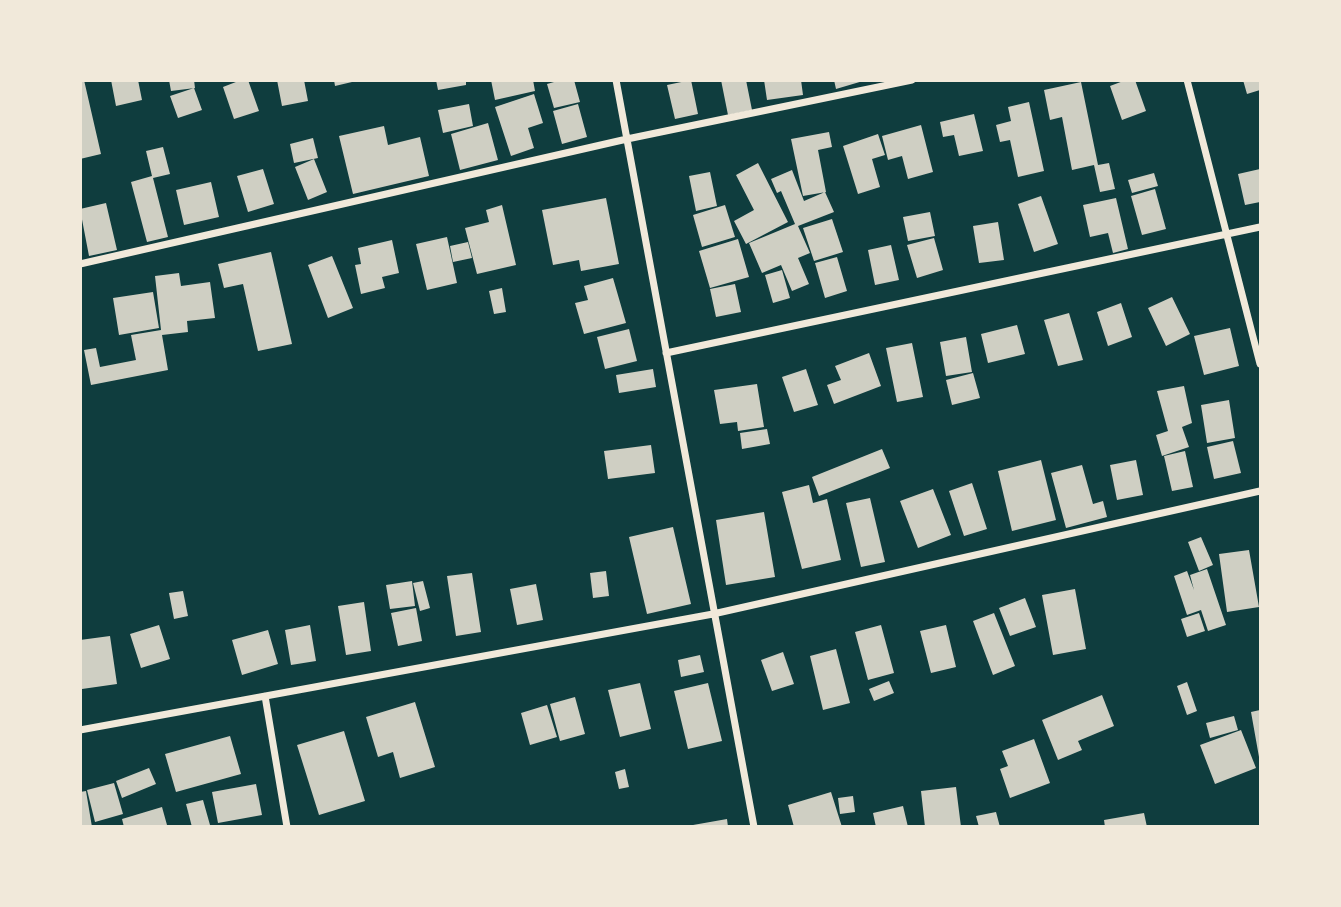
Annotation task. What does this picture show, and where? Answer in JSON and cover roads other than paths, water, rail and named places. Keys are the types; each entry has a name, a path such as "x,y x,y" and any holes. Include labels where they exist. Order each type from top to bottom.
{"street":[{"path":"616,80 754,827"},
{"path":"80,264 627,139 912,80"},
{"path":"1187,80 1261,364"},
{"path":"666,353 1261,227"},
{"path":"80,730 713,614 1261,491"},
{"path":"265,696 288,827"}]}
